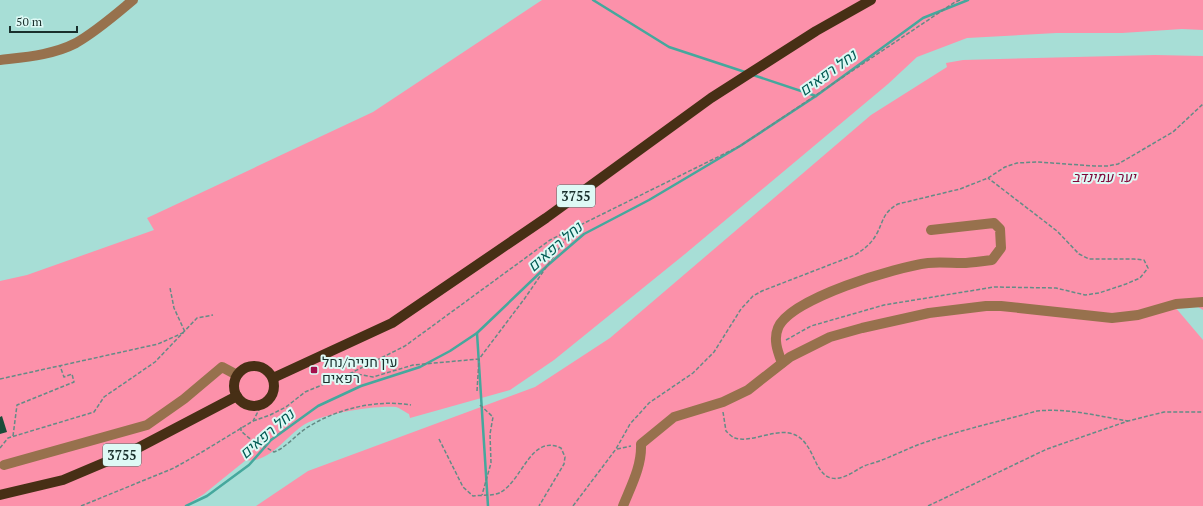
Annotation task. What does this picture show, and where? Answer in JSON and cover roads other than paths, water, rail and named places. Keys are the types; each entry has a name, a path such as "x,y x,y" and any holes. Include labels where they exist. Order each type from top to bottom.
{"main road":[{"name":"3755","path":"273,378 392,323 546,218 711,98 816,31 871,0"},
{"path":"254,365 265,369 273,378 273,390 271,396 262,404 256,406 245,404 236,396 234,384 237,375 243,368 254,365"},
{"name":"3755","path":"0,495 70,477 134,450 236,396"}],"street":[{"path":"0,60 36,56 75,43 105,23 133,0"},
{"path":"782,363 776,346 777,328 785,316 854,282 929,263 975,263 992,260 1001,248 1000,229 994,223 931,230"},
{"path":"622,506 639,465 641,444 674,417 723,402 748,390 790,357 830,337 862,328 929,313 986,306 1001,306 1112,318 1138,315 1176,304 1203,302"},
{"path":"4,465 147,425 184,399 222,367 237,375"}],"waterway":[{"path":"593,0 669,47 745,72"},
{"name":"נחל רפאים","path":"186,506 207,496 249,465 271,440 318,406 361,386 420,367 450,351 477,333 548,265 584,234 649,200 740,146 816,96 923,18 968,0"},
{"path":"753,75 816,96"},
{"path":"477,333 488,506"}],"place":[{"name":"עין חנייה/נחל רפאים","path":"314,370"}],"park label":[{"name":"יער עמינדב","path":"1104,177"}]}
